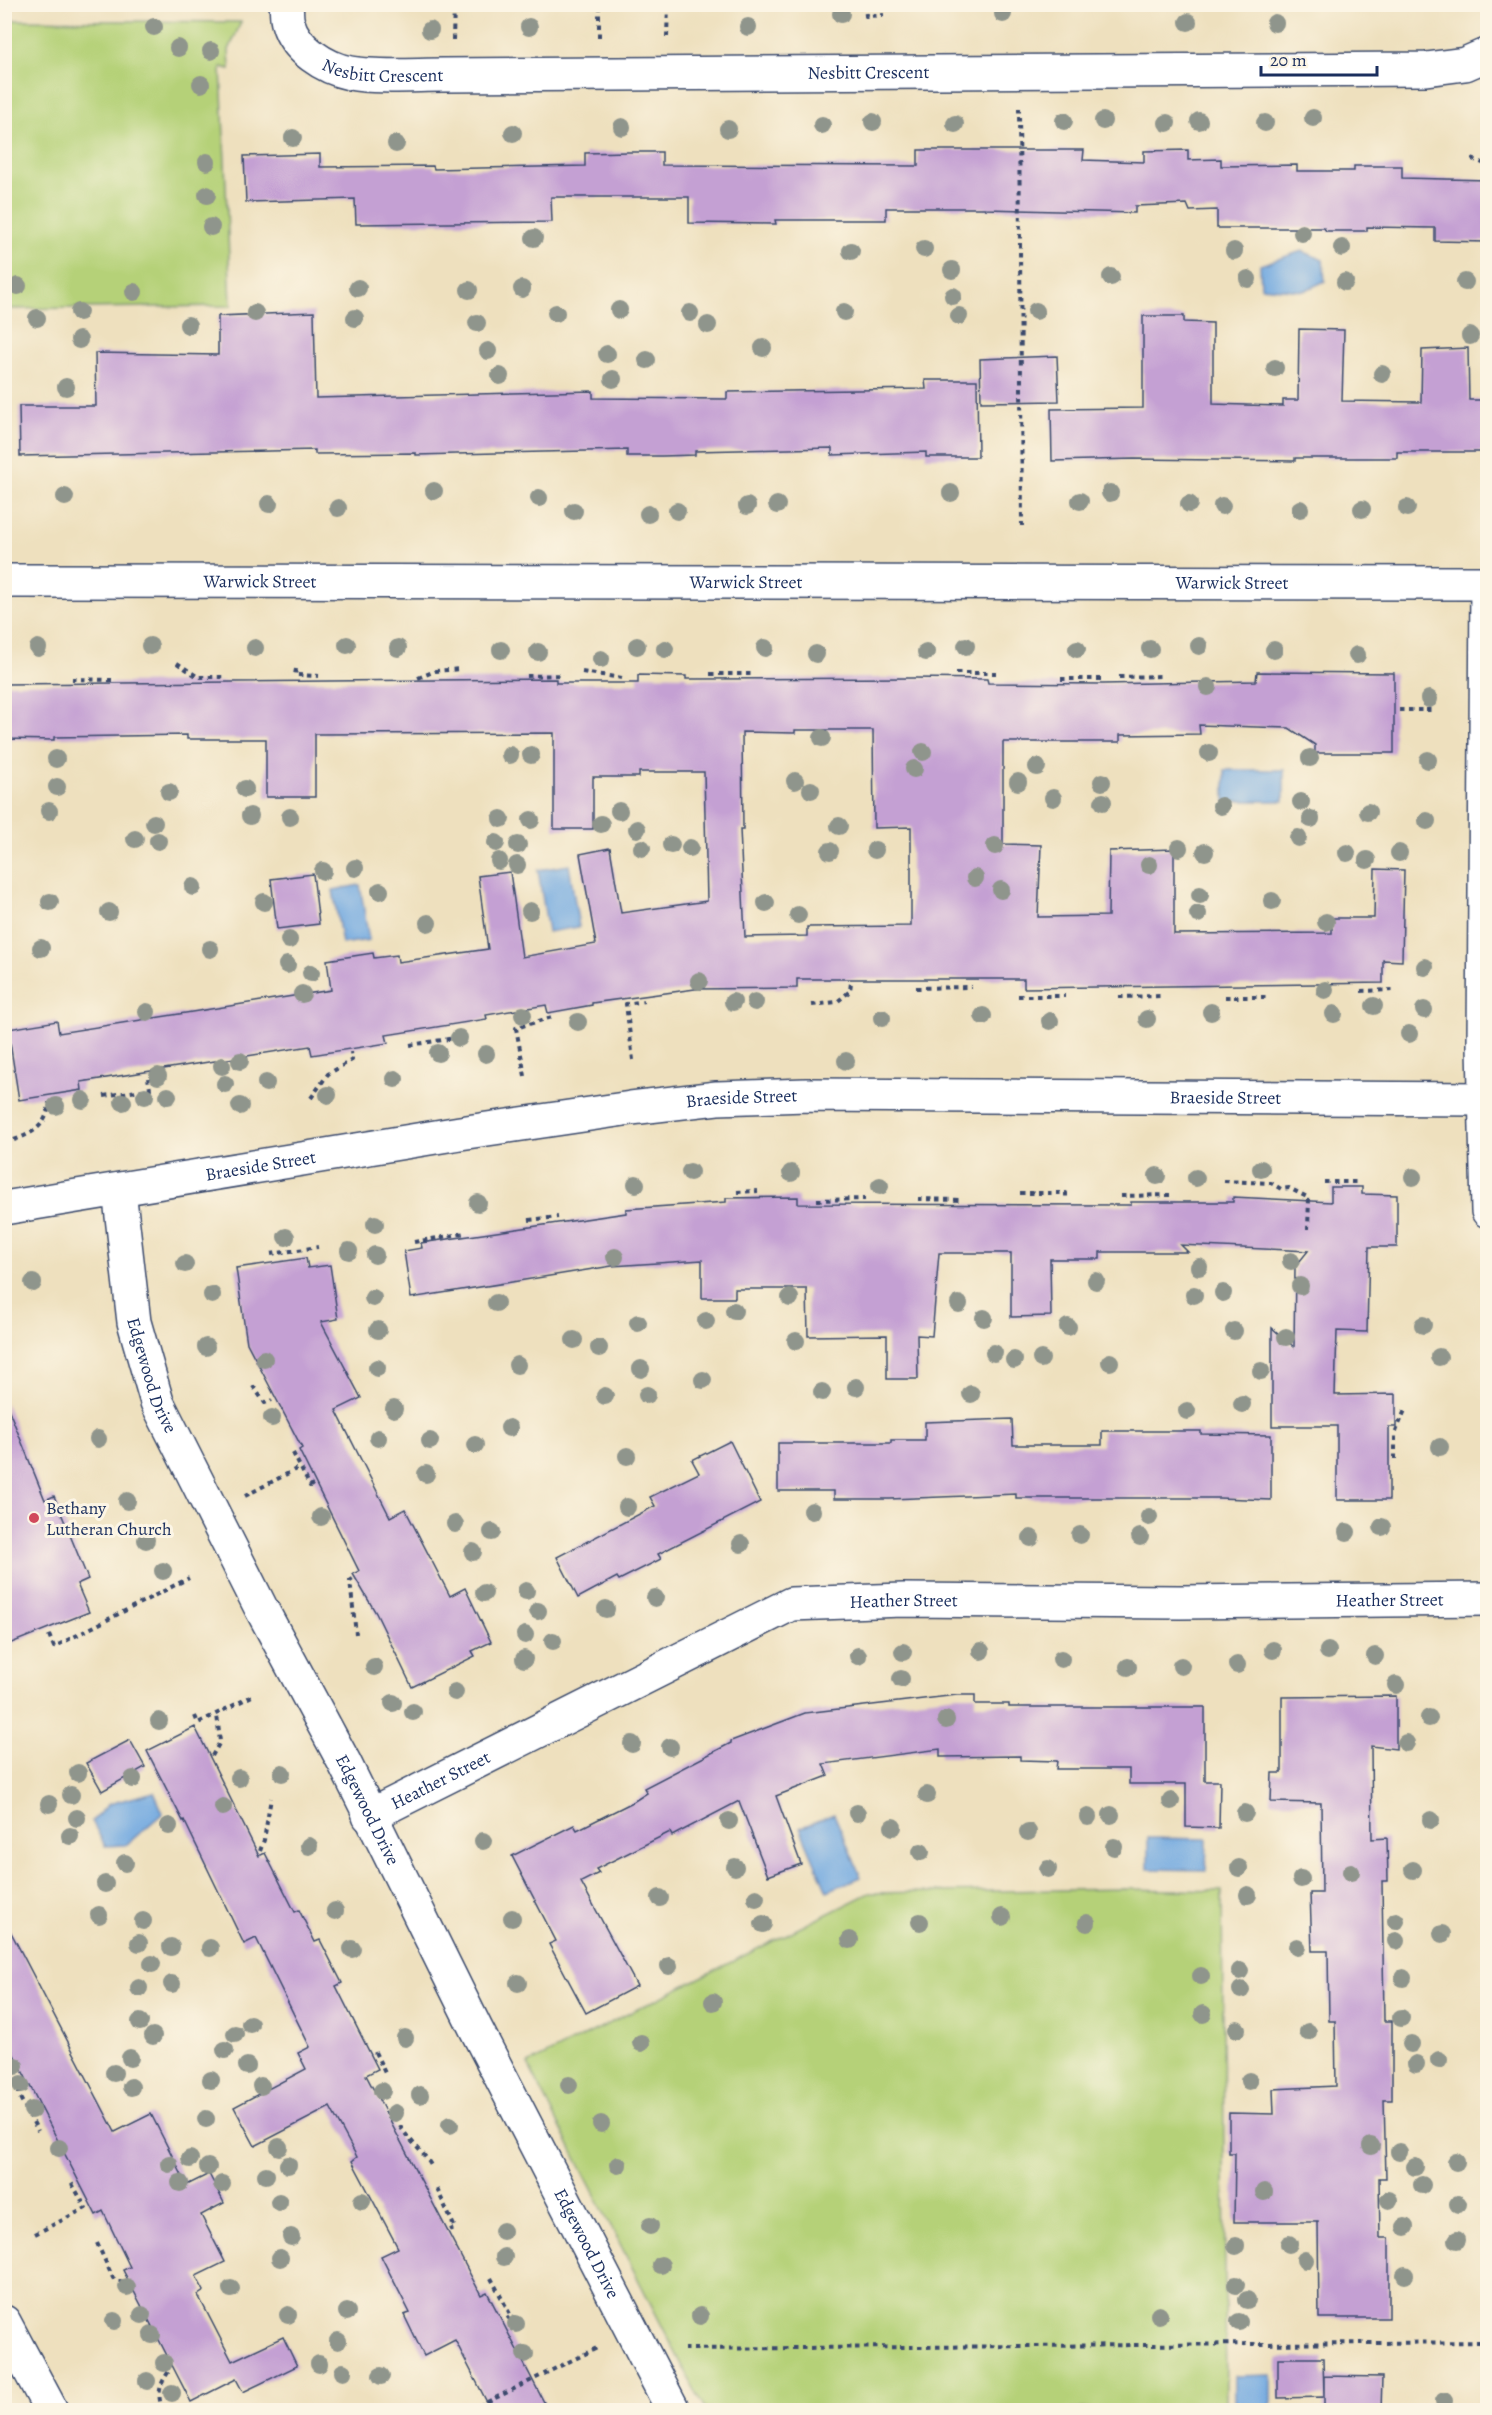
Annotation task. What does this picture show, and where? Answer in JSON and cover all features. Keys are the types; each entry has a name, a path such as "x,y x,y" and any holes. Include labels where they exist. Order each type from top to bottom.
{"street":[{"name":"Nesbitt Crescent","path":"286,4 288,23 295,39 311,55 329,66 352,74 1425,69 1466,64 1488,54"},
{"name":"Warwick Street","path":"4,581 1487,583"},
{"path":"1487,583 1484,1099 1488,1211"},
{"name":"Braeside Street","path":"4,1208 460,1133 717,1098 806,1095 1484,1099"},
{"name":"Edgewood Drive","path":"118,1190 122,1238 134,1322 157,1402 344,1762 369,1816 673,2410"},
{"name":"Heather Street","path":"369,1816 791,1604 903,1600 1180,1602 1488,1599"},
{"path":"4,2322 51,2410"}],"path":[{"path":"866,4 866,16 884,15"},
{"path":"1018,72 1022,525"},
{"path":"1472,159 1488,165"},
{"path":"177,663 198,677 226,677"},
{"path":"296,669 295,675 319,676"},
{"path":"418,678 435,671 461,669"},
{"path":"582,672 622,678"},
{"path":"956,673 996,673"},
{"path":"710,674 751,674"},
{"path":"527,676 562,675"},
{"path":"1119,677 1164,676"},
{"path":"72,679 112,680"},
{"path":"1061,679 1101,679"},
{"path":"1399,710 1436,710"},
{"path":"812,1005 837,1002 850,991 851,982"},
{"path":"916,988 971,987"},
{"path":"1361,991 1394,990"},
{"path":"1018,996 1065,996"},
{"path":"1119,997 1162,996"},
{"path":"1225,997 1269,997"},
{"path":"633,1060 626,1004 644,1001"},
{"path":"525,1076 516,1028 552,1017"},
{"path":"410,1045 456,1038"},
{"path":"311,1098 328,1074 352,1060 351,1052"},
{"path":"104,1096 150,1089 148,1078"},
{"path":"14,1140 31,1134 42,1125 48,1112 49,1102"},
{"path":"1224,1181 1271,1183 1281,1189 1289,1188 1308,1198 1308,1229"},
{"path":"1324,1182 1357,1182"},
{"path":"737,1192 758,1191"},
{"path":"1020,1193 1066,1193 1066,1200"},
{"path":"1121,1196 1170,1196"},
{"path":"817,1200 865,1199"},
{"path":"918,1199 961,1200"},
{"path":"529,1220 558,1217"},
{"path":"414,1242 466,1233"},
{"path":"271,1254 318,1247"},
{"path":"253,1386 265,1403 272,1400"},
{"path":"1395,1459 1395,1434 1405,1410"},
{"path":"293,1453 310,1486 314,1484"},
{"path":"213,1512 300,1467"},
{"path":"49,1635 54,1647 189,1578"},
{"path":"352,1579 350,1581 356,1634"},
{"path":"195,1716 198,1723 252,1696"},
{"path":"212,1756 220,1742 217,1714"},
{"path":"260,1851 272,1798"},
{"path":"375,2052 385,2073"},
{"path":"27,2085 19,2091 19,2096 38,2131"},
{"path":"400,2126 413,2145 422,2151 432,2167"},
{"path":"35,2234 86,2208 71,2182"},
{"path":"437,2188 455,2228 450,2230"},
{"path":"97,2243 113,2278 117,2282 125,2281"},
{"path":"491,2278 511,2316 507,2319"},
{"path":"471,2410 636,2340 1488,2342"},
{"path":"164,2410 159,2393 163,2380 170,2370"}],"green space":[{"path":"4,20 241,22 229,50 230,69 221,67 231,306 5,309"},
{"path":"1126,1889 1222,1891 1226,2410 705,2410 528,2064 869,1893"}],"water":[{"path":"1302,251 1323,260 1325,281 1304,291 1261,287 1260,265"},
{"path":"1225,770 1284,770 1284,801 1225,801"},
{"path":"569,865 579,927 548,932 538,870"},
{"path":"360,885 369,940 342,944 333,890"},
{"path":"154,1792 163,1813 126,1845 105,1846 92,1821 109,1804"},
{"path":"834,1814 861,1877 827,1891 800,1828"},
{"path":"1148,1838 1207,1839 1206,1870 1148,1869"},
{"path":"1271,2375 1271,2410 1235,2410 1235,2376"}],"building":[{"path":"918,150 1084,150 1083,160 1144,162 1144,151 1188,150 1188,160 1221,159 1221,166 1297,165 1297,171 1354,171 1354,166 1402,166 1402,178 1488,180 1488,242 1435,241 1435,228 1367,227 1367,231 1326,231 1324,228 1217,228 1217,210 1190,211 1187,204 1135,206 1135,213 985,208 886,208 886,220 775,220 776,224 689,223 689,197 551,197 552,222 356,224 355,199 246,202 244,156 320,154 320,167 433,166 434,169 585,166 585,153 662,152 662,165 918,166"},
{"path":"314,312 316,398 593,391 593,398 727,399 727,392 926,389 925,380 977,380 978,457 926,457 926,452 832,455 832,448 695,451 695,455 662,456 627,456 627,450 416,455 416,453 315,454 315,450 20,456 19,406 96,406 95,353 218,355 218,316"},
{"path":"1143,316 1184,316 1184,322 1213,323 1213,404 1283,406 1283,400 1298,400 1299,329 1344,330 1342,401 1421,402 1422,350 1468,348 1469,400 1488,400 1488,452 1397,452 1397,458 1295,458 1295,461 1134,459 1052,461 1051,409 1143,408"},
{"path":"1057,356 1059,401 981,402 980,359"},
{"path":"1257,672 1394,673 1394,753 1315,753 1315,745 1289,728 1199,725 1200,734 1120,735 1120,742 1003,742 1003,844 1041,845 1038,917 1108,916 1109,851 1174,849 1174,934 1332,933 1332,918 1374,918 1375,869 1404,870 1402,961 1383,960 1383,983 1024,988 1024,979 797,979 797,988 695,989 592,1003 592,1005 548,1013 546,1005 486,1015 487,1019 386,1035 388,1043 312,1055 310,1046 81,1082 82,1090 19,1100 8,1029 57,1021 59,1033 331,990 327,960 373,953 374,958 397,955 398,962 488,949 478,876 510,872 522,957 596,944 580,854 610,848 621,913 707,901 704,772 639,772 639,777 593,777 593,829 554,829 554,733 315,734 315,797 266,797 266,739 187,739 187,735 54,737 54,740 4,739 4,684 556,679 556,683 638,683 638,675 686,676 686,679 987,679 988,683 1103,684 1256,681","holes":["795,730 873,730 874,828 911,827 911,926 807,927 807,936 745,937 740,829 743,829 742,732 795,733"]},
{"path":"313,874 319,924 277,929 271,879"},
{"path":"1331,1187 1362,1187 1362,1194 1397,1195 1397,1247 1369,1247 1367,1332 1337,1331 1335,1395 1396,1394 1396,1427 1389,1427 1389,1500 1337,1500 1337,1426 1272,1426 1272,1328 1294,1347 1295,1267 1308,1251 1181,1245 1188,1252 1100,1252 1100,1259 1050,1259 1051,1316 1011,1317 1011,1253 939,1253 932,1336 917,1335 918,1379 887,1379 887,1335 808,1336 807,1289 735,1289 735,1298 702,1298 702,1260 612,1266 411,1298 404,1251 422,1248 421,1243 626,1213 626,1209 726,1202 726,1198 798,1197 798,1204 1131,1205 1131,1202 1233,1202 1233,1197 1331,1202"},
{"path":"306,1258 308,1268 330,1265 338,1319 321,1322 361,1398 336,1410 390,1517 405,1509 450,1596 465,1588 491,1642 472,1651 475,1656 412,1687 376,1613 353,1574 359,1571 299,1450 302,1448 247,1343 236,1268"},
{"name":"Bethany Lutheran Church","path":"6,1403 45,1500 54,1496 88,1579 77,1584 89,1612 4,1646"},
{"path":"1012,1419 1013,1445 1102,1445 1102,1431 1201,1431 1201,1434 1271,1435 1271,1500 1016,1498 1016,1494 834,1499 834,1491 778,1491 778,1443 891,1443 891,1440 925,1440 925,1422"},
{"path":"730,1441 760,1502 658,1554 661,1559 619,1580 617,1577 578,1598 557,1557 655,1506 650,1497 699,1473 692,1460"},
{"path":"957,1695 975,1695 975,1704 1009,1704 1009,1707 1205,1707 1205,1781 1220,1781 1219,1828 1186,1827 1186,1784 1129,1784 1129,1769 1056,1769 1057,1761 1020,1760 1020,1756 940,1757 940,1749 823,1764 828,1776 776,1796 801,1864 768,1876 739,1801 672,1836 670,1832 596,1869 599,1873 581,1882 637,1986 586,2013 549,1944 556,1941 512,1856 574,1825 577,1830 633,1802 647,1793 644,1788 731,1741 805,1713"},
{"path":"1396,1696 1396,1749 1371,1746 1372,1839 1387,1838 1388,1881 1382,1881 1384,2021 1392,2021 1392,2100 1384,2100 1386,2178 1379,2178 1380,2238 1389,2238 1389,2318 1319,2318 1318,2222 1234,2222 1235,2153 1229,2153 1229,2113 1274,2114 1273,2089 1336,2086 1335,2021 1329,2021 1328,1951 1312,1951 1310,1893 1322,1893 1321,1803 1271,1802 1272,1773 1282,1773 1282,1697"},
{"path":"195,1727 259,1856 265,1853 295,1912 299,1910 315,1942 320,1940 342,1983 336,1986 378,2069 366,2075 481,2295 487,2292 548,2410 491,2410 455,2340 424,2356 404,2315 410,2313 381,2256 398,2248 352,2161 357,2157 330,2107 255,2146 234,2107 306,2069 298,2053 310,2047 256,1938 244,1944 184,1820 147,1751"},
{"path":"130,1740 145,1767 102,1791 86,1763"},
{"path":"4,1919 115,2132 151,2114 187,2185 209,2174 224,2203 201,2215 225,2262 196,2276 204,2291 198,2295 232,2361 283,2337 297,2366 243,2392 236,2379 191,2402 123,2270 130,2267 103,2211 96,2215 4,2035"},
{"path":"1278,2358 1323,2358 1324,2397 1278,2398"},
{"path":"1324,2376 1382,2377 1381,2410 1324,2410"}],"place":[{"name":"Bethany Lutheran Church","path":"34,1518"}]}
